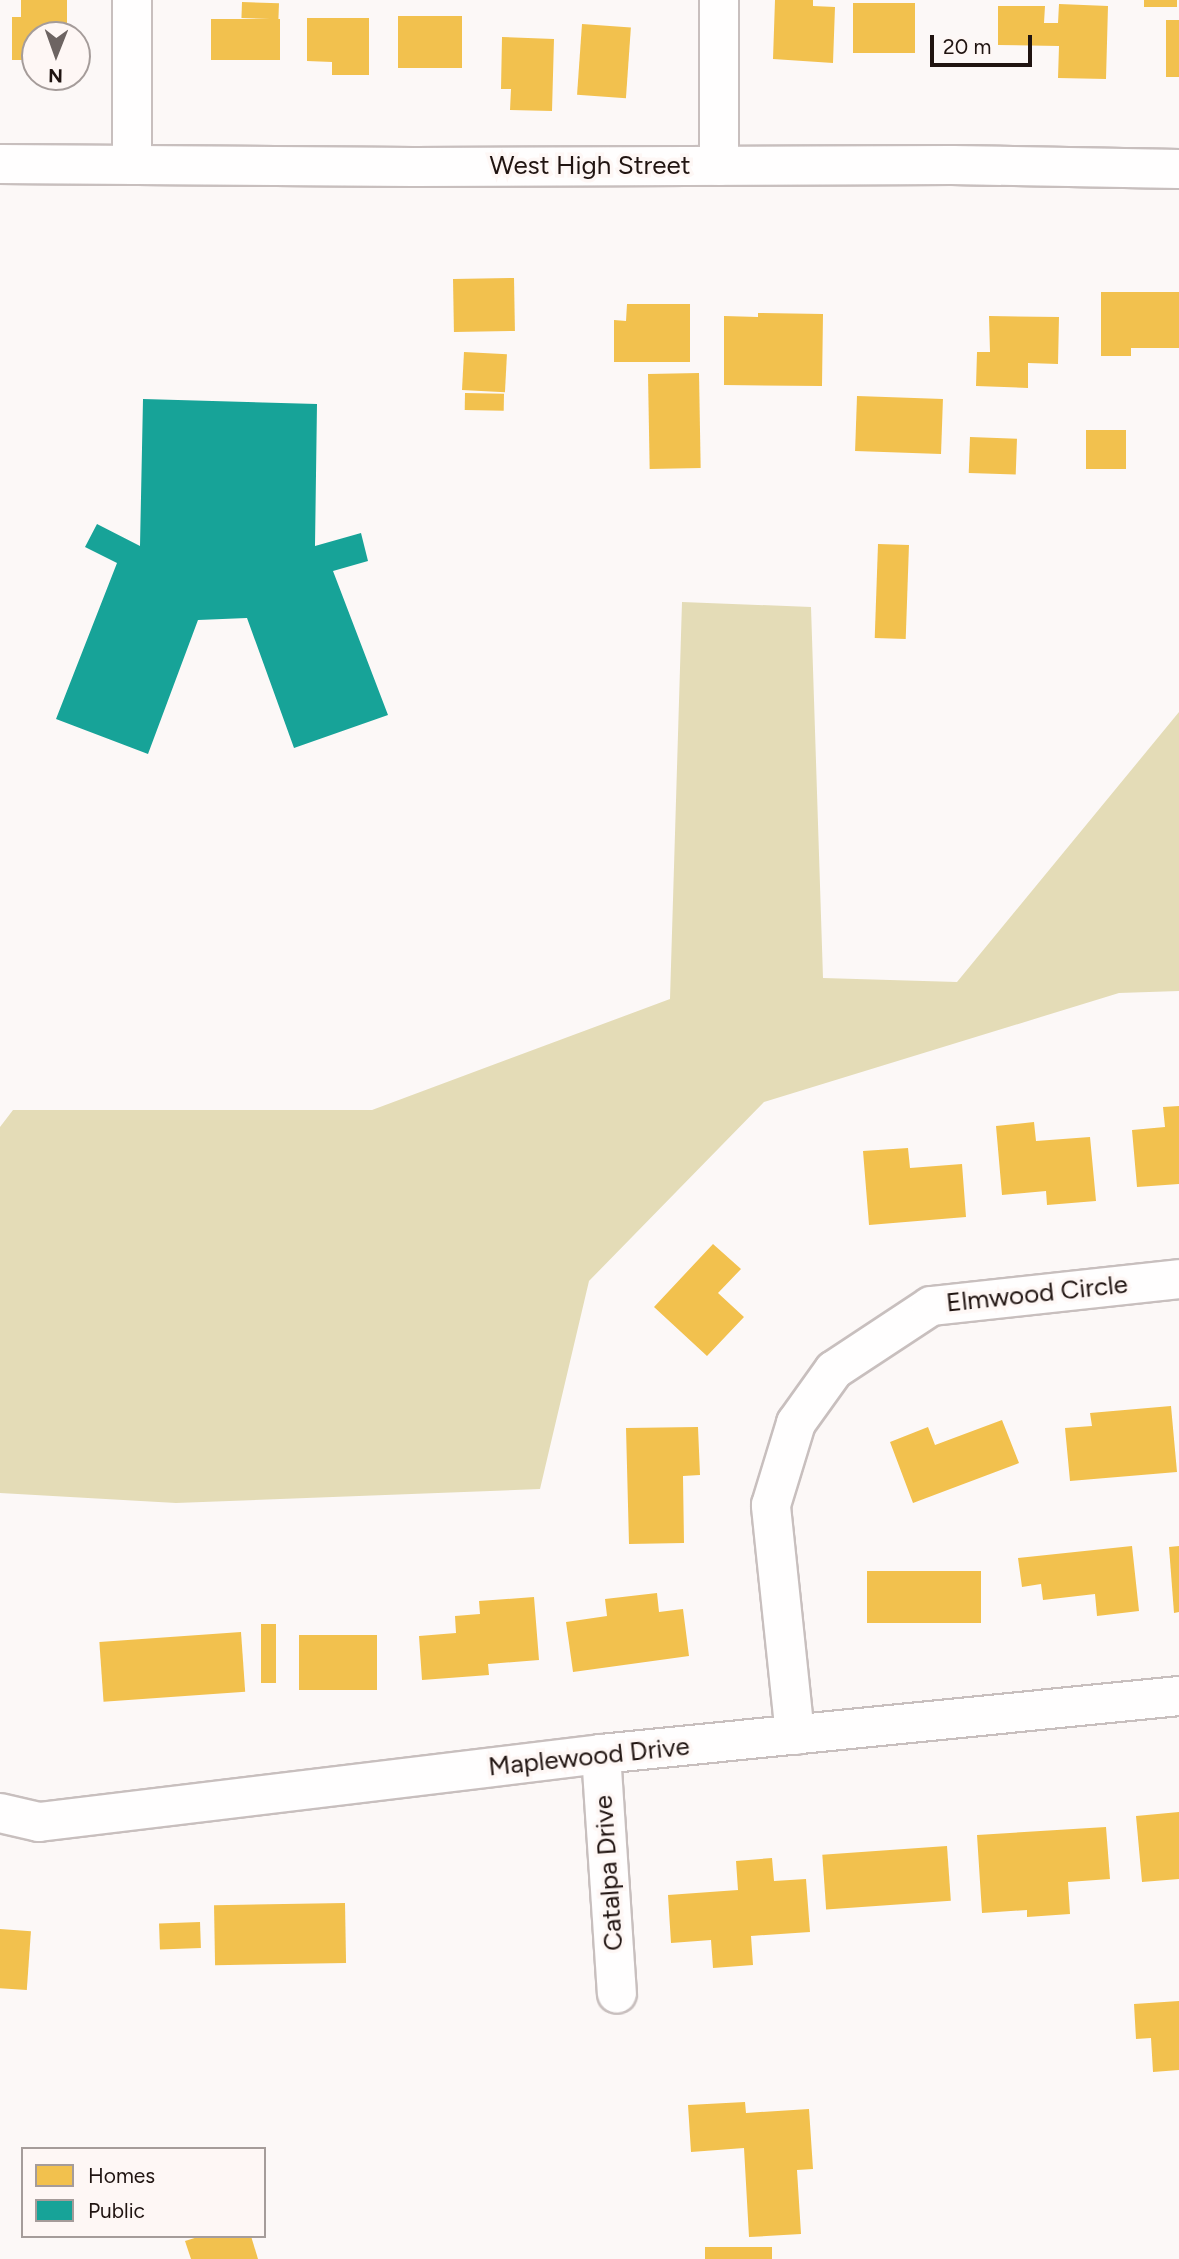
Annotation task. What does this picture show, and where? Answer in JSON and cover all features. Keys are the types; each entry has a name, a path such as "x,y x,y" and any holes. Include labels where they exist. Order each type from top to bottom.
{"street":[{"path":"132,0 132,165"},
{"path":"719,0 719,166"},
{"name":"West High Street","path":"0,164 952,165 1179,169"},
{"name":"Elmwood Circle","path":"795,1735 771,1505 796,1423 834,1370 931,1306 1179,1279"},
{"name":"Maplewood Drive","path":"0,1813 39,1822 601,1754 1179,1696"},
{"name":"Catalpa Drive","path":"601,1754 617,1993"}],"shaded area":[{"path":"682,602 811,607 823,978 957,982 1179,712 1179,991 1119,993 764,1102 589,1281 540,1489 176,1503 0,1493 0,1127 13,1110 372,1110 670,999"}],"building: Homes":[{"path":"21,0 67,0 67,21 21,21 21,60 12,60 12,17 21,17"},
{"path":"775,0 813,0 813,6 835,7 833,63 773,59"},
{"path":"1144,0 1177,0 1177,7 1144,7"},
{"path":"242,2 279,3 278,19 241,18"},
{"path":"853,3 915,3 915,53 853,53"},
{"path":"1059,4 1108,6 1106,79 1058,78 1059,46 998,45 998,6 1045,6 1044,23 1058,23"},
{"path":"398,16 462,16 462,68 398,68"},
{"path":"307,18 369,18 369,75 332,75 332,62 307,61"},
{"path":"211,19 280,19 280,60 211,60"},
{"path":"1166,20 1179,20 1179,77 1166,77"},
{"path":"582,24 631,27 626,98 577,95"},
{"path":"502,37 554,39 552,111 510,110 511,89 501,89"},
{"path":"514,278 515,331 454,332 453,279"},
{"path":"1101,292 1179,292 1179,348 1131,348 1131,356 1101,356"},
{"path":"627,304 690,304 690,362 614,362 614,320 626,321"},
{"path":"758,313 823,314 822,386 724,385 724,316 758,317"},
{"path":"989,316 1059,317 1058,364 1028,363 1028,388 976,386 977,352 990,352"},
{"path":"464,352 507,354 505,392 462,390"},
{"path":"699,373 701,468 650,469 648,374"},
{"path":"465,393 504,394 504,411 465,410"},
{"path":"857,396 943,399 941,454 855,451"},
{"path":"1086,430 1126,430 1126,469 1086,469"},
{"path":"970,437 1017,439 1016,475 969,473"},
{"path":"878,544 909,545 906,639 875,638"},
{"path":"1179,1106 1179,1184 1137,1187 1132,1130 1165,1127 1163,1107"},
{"path":"1034,1122 1036,1141 1090,1137 1096,1201 1047,1205 1046,1191 1002,1195 996,1126"},
{"path":"908,1148 910,1168 962,1164 966,1217 869,1225 863,1151"},
{"path":"713,1244 741,1269 718,1293 744,1317 707,1356 654,1307"},
{"path":"1171,1406 1177,1472 1070,1481 1065,1428 1092,1426 1090,1413"},
{"path":"1002,1420 1019,1463 913,1503 890,1442 928,1427 935,1445"},
{"path":"698,1427 700,1475 683,1476 684,1543 629,1544 626,1428"},
{"path":"1132,1546 1139,1611 1097,1616 1095,1594 1043,1600 1041,1584 1022,1587 1018,1558"},
{"path":"1179,1546 1179,1612 1174,1613 1169,1547"},
{"path":"867,1571 981,1571 981,1623 867,1623"},
{"path":"657,1593 659,1612 683,1609 689,1656 573,1672 566,1622 607,1616 605,1599"},
{"path":"534,1597 539,1660 488,1664 489,1675 422,1680 419,1636 456,1633 455,1616 480,1614 479,1601"},
{"path":"261,1624 276,1624 276,1683 261,1683"},
{"path":"241,1632 245,1692 104,1702 99,1642"},
{"path":"299,1635 377,1635 377,1690 299,1690"},
{"path":"1179,1812 1179,1879 1142,1882 1136,1816"},
{"path":"1106,1827 1110,1879 1068,1882 1070,1914 1027,1917 1027,1910 982,1913 977,1835"},
{"path":"947,1846 951,1901 826,1910 822,1855"},
{"path":"772,1858 774,1881 806,1879 810,1932 751,1936 753,1965 713,1968 711,1940 671,1943 668,1895 738,1890 736,1861"},
{"path":"345,1903 346,1963 215,1965 214,1905"},
{"path":"200,1922 201,1948 160,1949 159,1923"},
{"path":"0,1929 31,1931 27,1990 0,1988"},
{"path":"1179,2001 1179,2070 1153,2072 1151,2038 1136,2039 1134,2004"},
{"path":"745,2102 746,2113 809,2109 813,2169 797,2170 801,2234 749,2237 744,2148 691,2152 688,2105"},
{"path":"195,2238 252,2238 258,2259 191,2259 185,2241"},
{"path":"705,2247 772,2247 772,2259 705,2259"}],"building: Public":[{"path":"143,399 317,404 315,546 361,533 368,561 333,571 388,715 294,748 247,618 198,620 148,754 56,719 117,563 85,547 97,524 140,546"}]}
